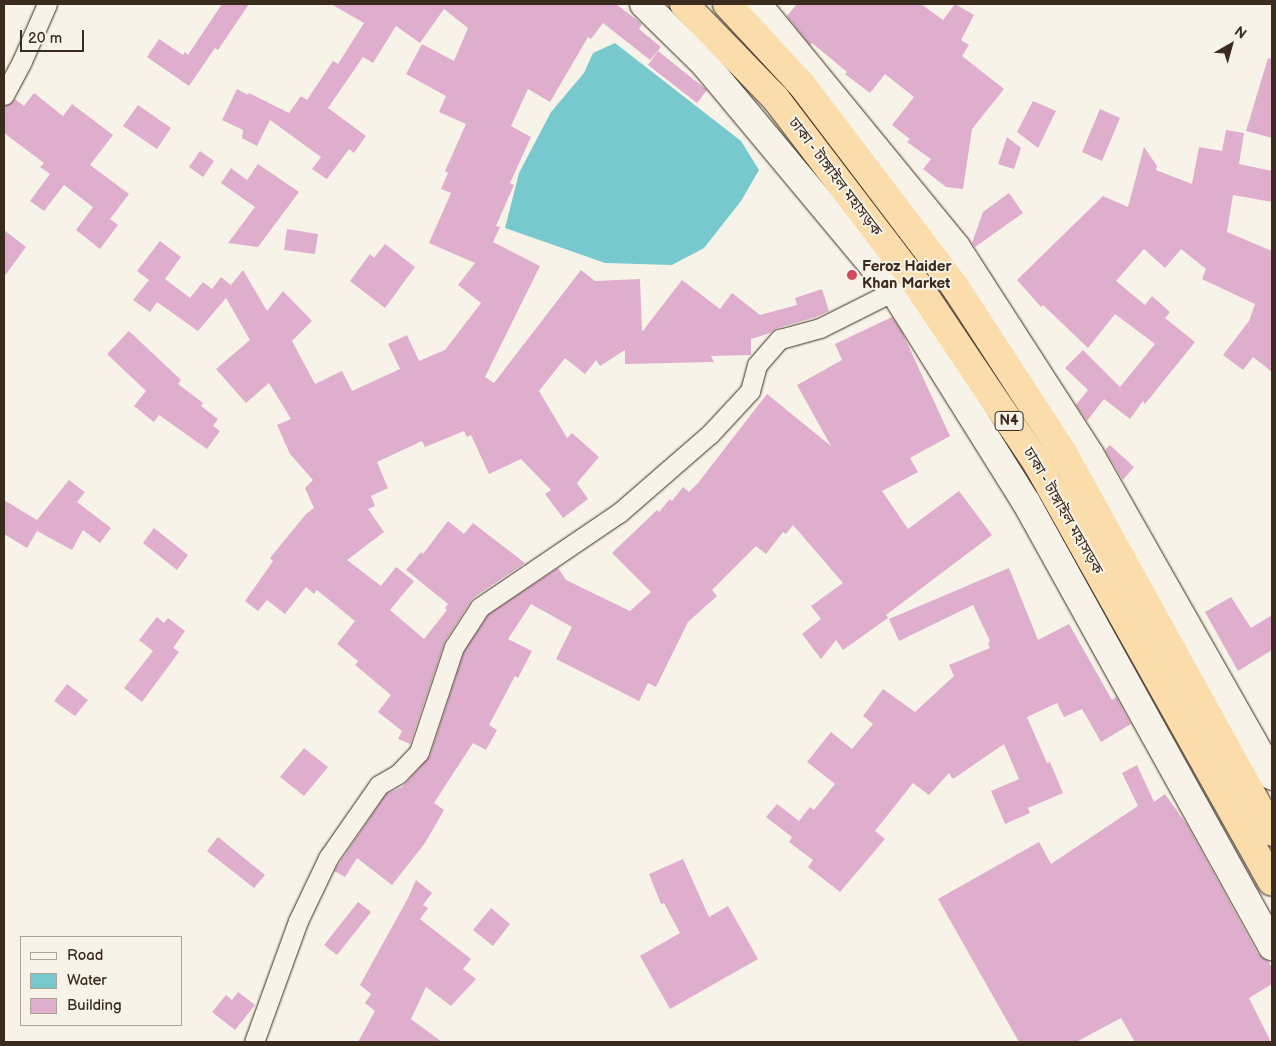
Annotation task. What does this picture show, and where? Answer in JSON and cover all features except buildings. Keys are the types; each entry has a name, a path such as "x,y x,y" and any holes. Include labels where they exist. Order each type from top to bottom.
{"highway":[{"name":"ঢাকা - টাঙ্গাইল মহাসড়ক","path":"684,4 776,99 914,280 1037,463 1272,882"},
{"name":"ঢাকা - টাঙ্গাইল মহাসড়ক","path":"727,4 802,85 956,288 1062,451 1272,832"}],"main road":[{"path":"644,4 705,64 894,291 1026,502 1272,946"},
{"path":"757,4 956,246 1090,455 1272,776"}],"street":[{"path":"4,95 47,4"},
{"path":"254,1042 298,921 328,858 379,785 398,774 418,752 454,647 480,607 618,513 710,434 750,391 756,366 780,339 820,328 894,291"}],"water":[{"path":"615,43 741,141 759,170 741,201 704,248 672,265 605,263 505,228 519,173 551,112 584,73 593,53"}],"place":[{"name":"Feroz Haider Khan Market","path":"852,275"}]}
